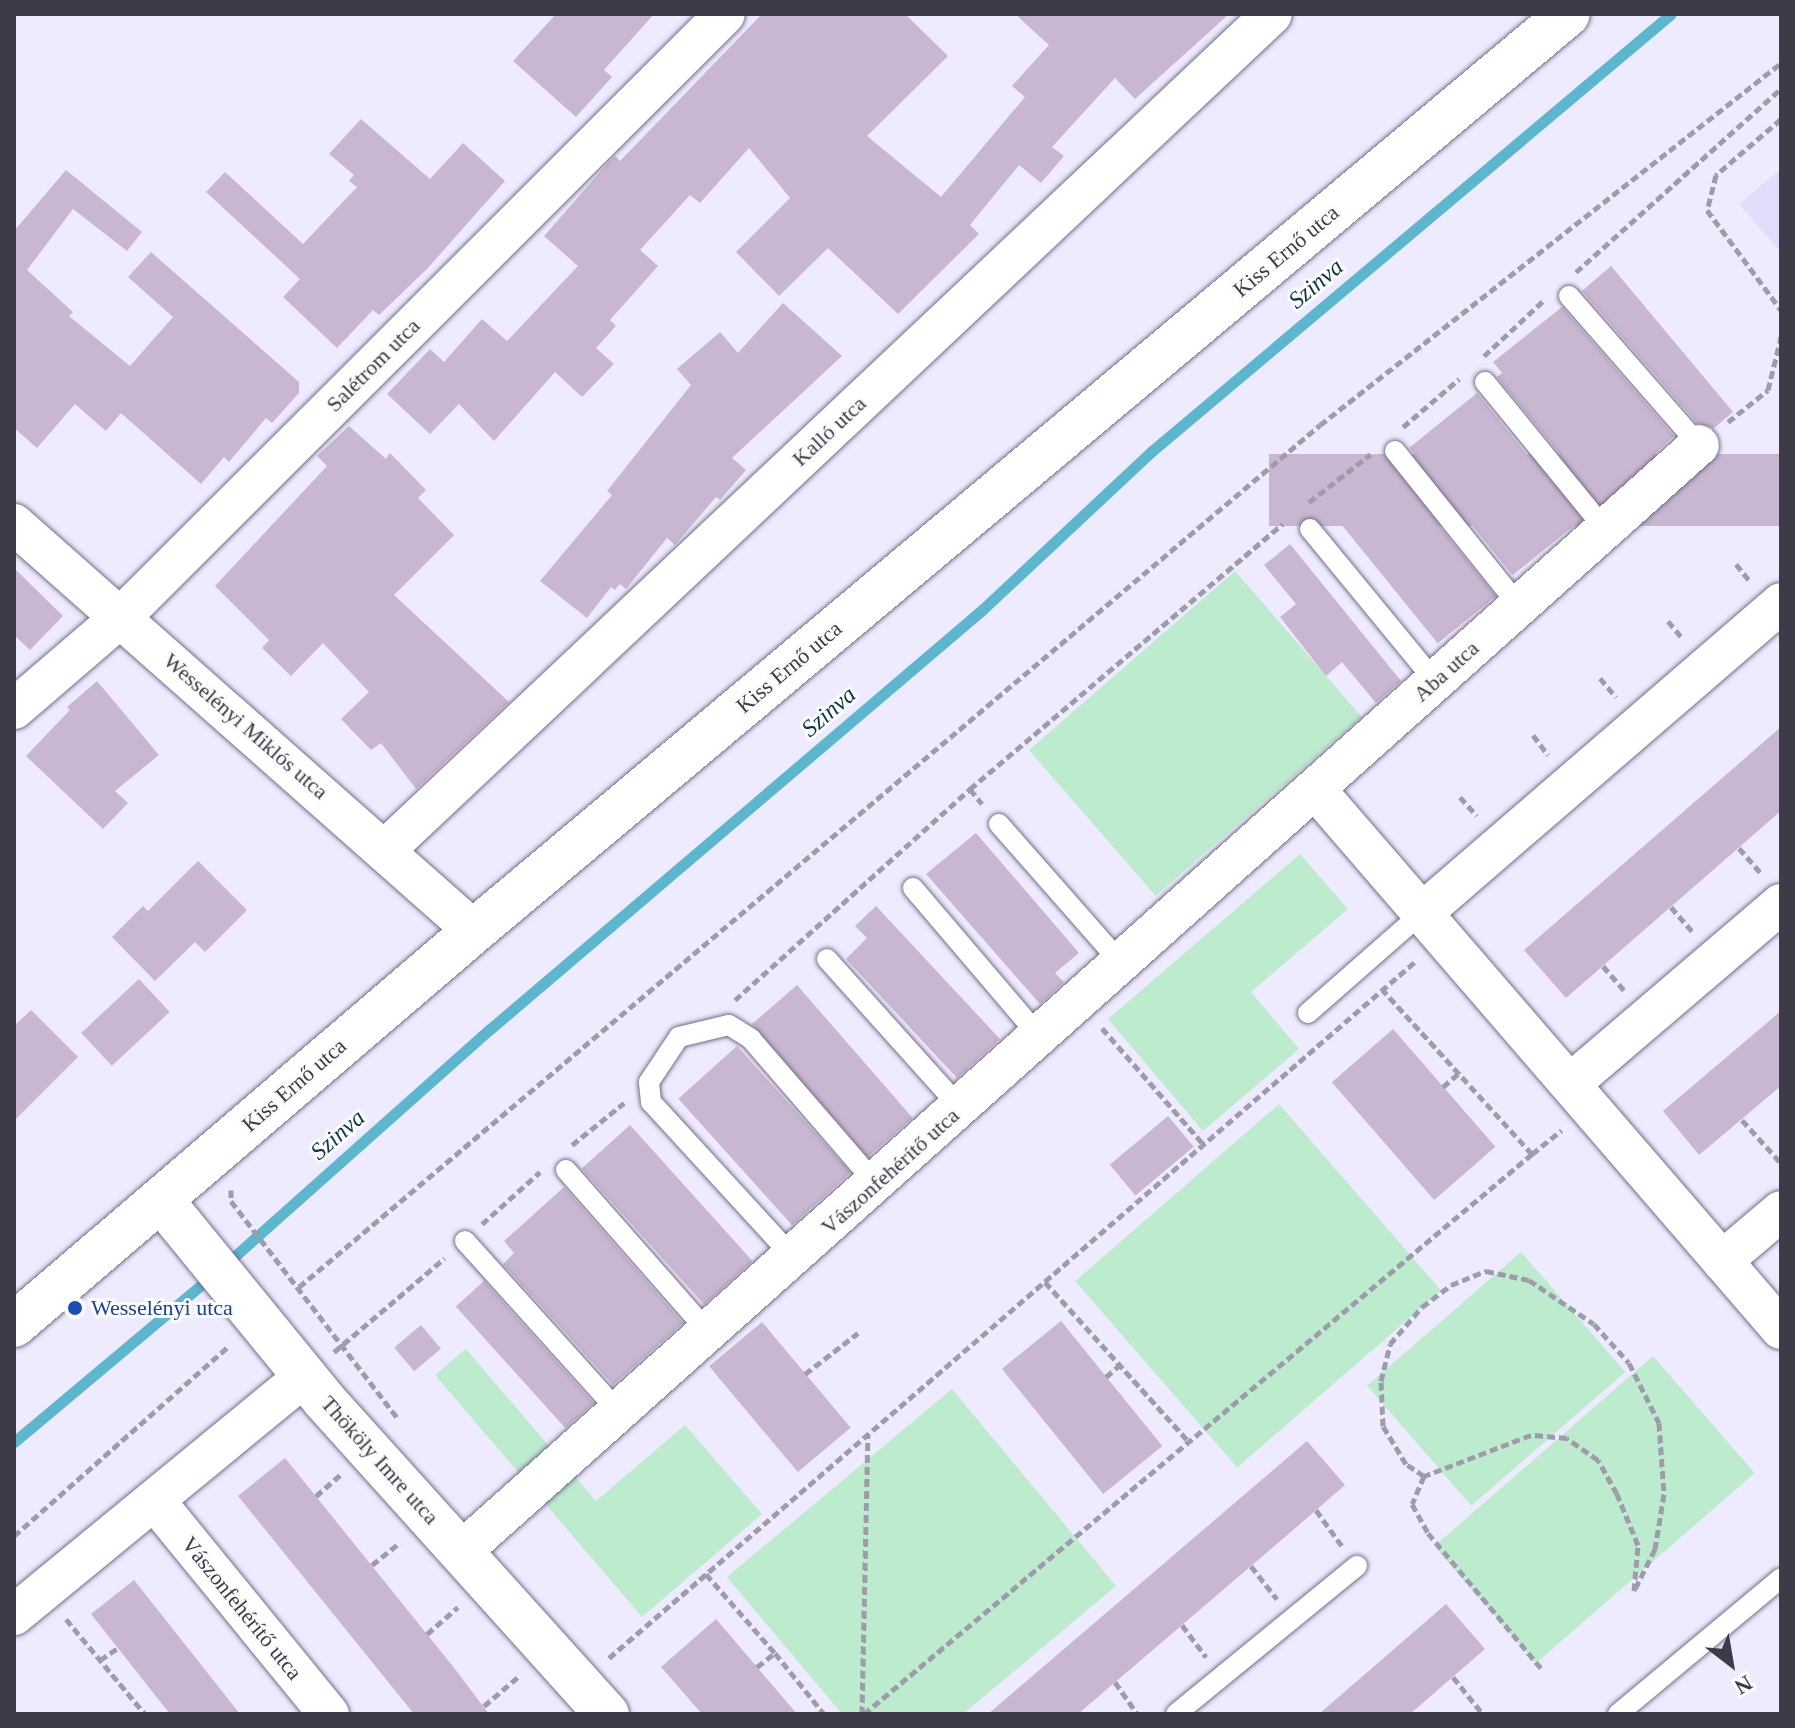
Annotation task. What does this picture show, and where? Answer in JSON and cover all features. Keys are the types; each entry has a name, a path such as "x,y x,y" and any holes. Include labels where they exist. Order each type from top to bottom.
{"street":[{"name":"Salétrom utca","path":"14,709 121,617 725,14"},
{"name":"Kalló utca","path":"386,849 1272,14"},
{"name":"Kiss Ernő utca","path":"14,1325 474,931 1568,14"},
{"name":"Aba utca","path":"1315,789 1699,445"},
{"name":"Wesselényi Miklós utca","path":"14,524 386,849 474,931"},
{"path":"1433,925 1781,603"},
{"path":"1315,789 1781,1329"},
{"name":"Vászonfehérítő utca","path":"462,1551 621,1414 1315,789"},
{"path":"1570,1084 1781,904"},
{"name":"Thököly Imre utca","path":"161,1200 194,1238 246,1326 305,1376 607,1714"},
{"path":"1722,1261 1781,1211"},
{"path":"14,1615 305,1376"},
{"name":"Vászonfehérítő utca","path":"155,1501 329,1714"}],"lane":[{"path":"1568,288 1699,445"},
{"path":"1478,375 1605,529"},
{"path":"1389,445 1519,606"},
{"path":"1310,529 1435,681"},
{"path":"999,824 1121,963"},
{"path":"913,888 1040,1037"},
{"path":"1308,1013 1433,925"},
{"path":"827,959 960,1107"},
{"path":"794,1258 651,1102 649,1082 679,1037 729,1025 751,1039 876,1184"},
{"path":"566,1170 710,1334"},
{"path":"465,1241 621,1414"},
{"path":"1176,1714 1357,1566"},
{"path":"1618,1714 1781,1578"}],"path":[{"path":"299,1287 1320,425 1781,63"},
{"path":"1568,288 1781,89"},
{"path":"1781,119 1716,175 1707,210 1781,310"},
{"path":"1478,375 1547,298"},
{"path":"1699,445 1768,390 1781,337"},
{"path":"1307,504 1389,445 1461,377"},
{"path":"703,1029 990,772 1296,513"},
{"path":"602,1664 1383,990 1433,925"},
{"path":"863,1714 1532,1154 1383,990"},
{"path":"1078,1002 1150,1089 1204,1145"},
{"path":"1443,1087 1459,1073"},
{"path":"1742,1120 1781,1163"},
{"path":"231,1201 292,1280"},
{"path":"1424,1476 1406,1464 1383,1426 1381,1381 1390,1344 1422,1307 1451,1285 1486,1271 1529,1280 1594,1324 1629,1363 1659,1423 1664,1494 1655,1549 1634,1591 1638,1545 1617,1494 1598,1460 1567,1438 1531,1435 1424,1476 1412,1504 1428,1533 1541,1668"},
{"path":"1045,1282 1189,1442"},
{"path":"14,1536 246,1326"},
{"path":"805,1374 858,1333"},
{"path":"1106,1377 1120,1365"},
{"path":"863,1714 868,1434"},
{"path":"316,1496 344,1472"},
{"path":"1316,1510 1357,1566"},
{"path":"372,1565 410,1534"},
{"path":"1251,1566 1292,1619"},
{"path":"706,1574 824,1714"},
{"path":"427,1634 465,1601"},
{"path":"60,1611 145,1714"},
{"path":"1182,1625 1221,1677"},
{"path":"100,1660 118,1648"},
{"path":"757,1667 775,1653"},
{"path":"484,1706 523,1673"},
{"path":"1453,1677 1483,1714"},
{"path":"1115,1682 1137,1714"}],"shaded area":[{"path":"1781,169 1781,253 1739,204"}],"green space":[{"path":"1235,571 1362,717 1156,896 1029,750"},
{"path":"1300,854 1348,909 1251,992 1299,1049 1203,1131 1108,1019"},
{"path":"1279,1104 1441,1290 1237,1468 1075,1281"},
{"path":"1521,1252 1625,1372 1471,1506 1367,1386"},
{"path":"466,1349 596,1501 685,1425 762,1514 642,1617 435,1375"},
{"path":"1653,1356 1755,1473 1536,1663 1434,1546"},
{"path":"952,1389 1116,1586 963,1714 842,1714 727,1577"}],"building":[{"path":"556,14 654,14 604,70 612,77 576,117 513,61"},
{"path":"762,14 905,14 948,56 867,136 941,197 1025,97 1012,86 1049,45 1015,14 1229,14 1135,99 1115,78 1052,147 1064,156 1041,183 1019,165 970,225 979,234 898,314 828,248 779,296 736,252 790,198 749,148 700,203 690,195 640,250 658,266 610,320 616,326 596,348 614,364 582,397 555,372 494,441 459,404 430,434 387,394 430,349 444,362 482,319 507,341 578,266 544,236 607,164 615,156 620,161"},
{"path":"361,119 430,179 463,143 505,181 427,269 379,315 373,310 337,348 283,297 300,279 206,192 225,172 303,244 357,187 349,181 354,175 329,154"},
{"path":"66,170 142,232 127,251 73,209 27,270 73,312 69,316 130,366 173,317 128,277 151,252 299,382 299,393 272,423 266,418 229,462 224,457 201,484 121,413 106,431 75,404 37,448 14,428 14,231"},
{"path":"1611,266 1733,412 1714,428 1697,423 1582,291"},
{"path":"783,303 842,356 732,458 746,470 720,500 716,497 675,545 667,538 626,589 620,584 615,590 611,587 587,618 540,581 612,495 607,491 691,385 677,369 720,332 738,353"},
{"path":"1562,307 1674,436 1600,503 1497,377 1502,373 1493,362"},
{"path":"1477,393 1580,520 1513,575 1409,448"},
{"path":"349,426 386,459 390,453 426,490 418,498 454,535 394,595 509,702 416,789 381,743 371,750 341,719 369,692 323,643 291,676 262,648 269,640 215,586 327,466 317,456"},
{"path":"1269,454 1781,454 1781,526 1269,526"},
{"path":"1389,464 1496,596 1438,643 1331,511"},
{"path":"1290,544 1401,681 1376,703 1342,662 1326,676 1280,617 1296,604 1264,565"},
{"path":"14,568 63,616 30,650 14,635"},
{"path":"97,681 159,755 115,791 128,803 103,829 26,756 70,710 67,707"},
{"path":"1781,727 1781,811 1566,998 1524,950"},
{"path":"976,833 1079,953 1055,973 1064,982 1040,1004 926,874"},
{"path":"198,861 247,910 205,952 195,942 155,981 112,937 143,906 148,911"},
{"path":"876,906 1000,1039 957,1078 846,959 867,938 855,926"},
{"path":"139,979 170,1012 112,1066 81,1033"},
{"path":"797,985 912,1118 867,1157 752,1024"},
{"path":"31,1010 78,1057 14,1121 14,1026"},
{"path":"1781,1011 1781,1086 1699,1155 1663,1111"},
{"path":"1393,1029 1495,1147 1434,1200 1332,1082"},
{"path":"737,1046 851,1172 792,1225 678,1099"},
{"path":"1168,1116 1194,1147 1135,1195 1110,1165"},
{"path":"630,1125 752,1261 704,1304 582,1168"},
{"path":"564,1187 683,1323 613,1385 503,1264 514,1253 504,1241"},
{"path":"484,1281 594,1403 565,1428 456,1306"},
{"path":"1061,1321 1162,1446 1103,1494 1002,1369"},
{"path":"762,1322 851,1428 798,1472 709,1366"},
{"path":"421,1325 441,1349 414,1371 394,1347"},
{"path":"1307,1441 1345,1485 1285,1537 1078,1714 988,1714"},
{"path":"285,1458 489,1714 414,1714 238,1496"},
{"path":"134,1580 240,1714 170,1714 91,1614"},
{"path":"1446,1604 1485,1649 1410,1714 1319,1714"},
{"path":"716,1619 797,1714 702,1714 661,1667"}],"waterway":[{"name":"Szinva","path":"226,1264 489,1030 982,610 1152,451 1671,14"},
{"name":"Szinva","path":"14,1442 213,1275"}],"place":[{"name":"Wesselényi utca","path":"75,1308"}]}
